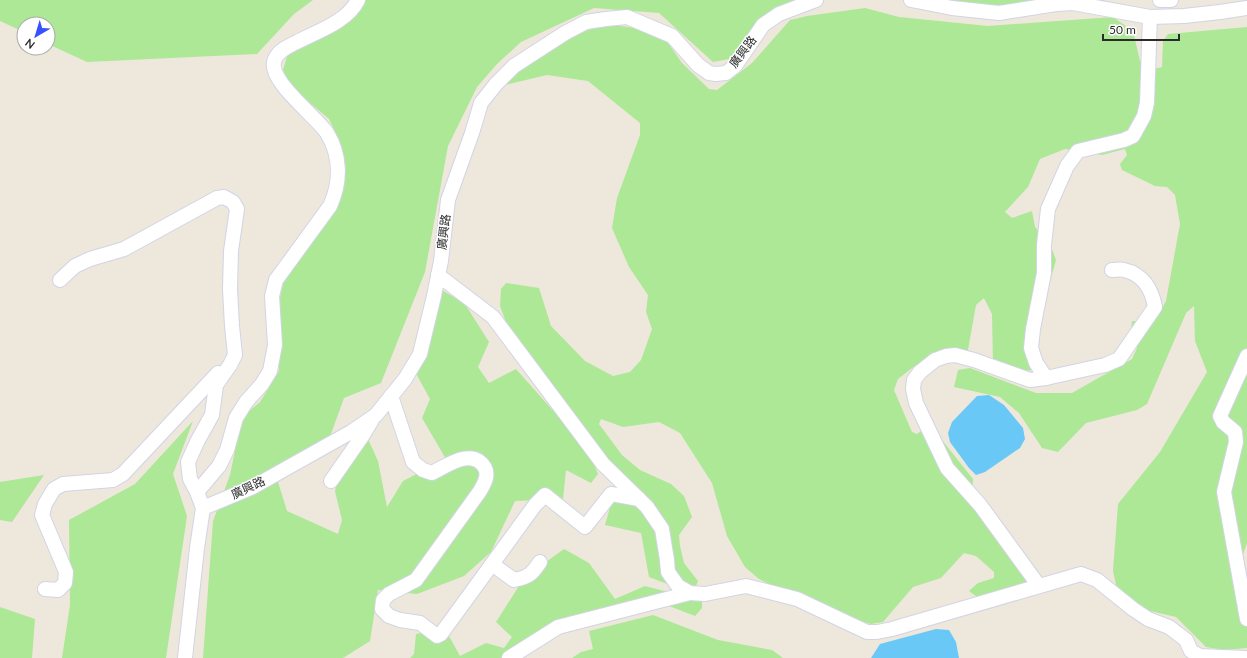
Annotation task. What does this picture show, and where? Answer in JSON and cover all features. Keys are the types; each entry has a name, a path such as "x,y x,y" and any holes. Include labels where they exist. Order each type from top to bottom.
{"street":[{"path":"197,492 219,466 227,450 236,418 246,402 262,384 270,371 275,346 272,296 276,280 330,206 335,194 339,167 334,147 327,133 283,86 274,71 275,59 285,48 346,17 355,7 358,0"},
{"name":"廣興路","path":"203,508 253,487 373,418 405,379 420,354 438,275 448,200 481,103 496,84 514,66 565,32 586,22 606,18 627,17 672,36 698,65 709,73 726,73 735,66 763,24 779,14 816,0"},
{"path":"911,0 952,8 999,14 1056,4 1073,3 1150,17 1184,16 1247,8"},
{"path":"1160,0 1171,0"},
{"path":"1225,0 1247,4"},
{"path":"1046,378 1036,363 1031,348 1033,329 1044,273 1044,245 1048,209 1067,166 1078,151 1124,140 1132,136 1144,116 1147,103 1150,17"},
{"path":"60,280 75,266 90,259 124,249 217,198 224,197 233,202 236,209 231,251 230,289 235,355 216,385 212,415 188,462 190,479 203,508 185,658"},
{"path":"1040,586 980,505 947,468 916,403 913,389 914,380 920,372 935,360 955,355 974,360 1030,380 1105,365 1119,359 1155,307 1153,297 1145,281 1124,269 1112,270"},
{"path":"438,275 493,317 603,464 647,507 662,529 668,572 678,586 690,593"},
{"path":"45,589 58,590 65,583 66,572 42,515 45,504 54,489 63,484 114,480 123,474 235,355"},
{"path":"1247,356 1220,416 1223,422 1235,432 1236,442 1224,492 1247,619"},
{"path":"391,396 413,462 423,470 432,473 458,460 470,457 482,462 486,471 486,481 480,491 416,580 389,594 383,600 382,609 390,616 400,620 420,623 437,636 441,634 535,505 545,496 585,526 611,494 639,499"},
{"path":"331,481 373,418"},
{"path":"492,564 514,580 526,578 534,572 540,562"},
{"path":"509,658 558,627 690,593 706,594 746,586 797,599 866,632 878,632 1081,574 1097,580 1148,619 1169,627 1186,640 1191,651 1200,656 1245,658"}],"green space":[{"path":"0,0 313,0 294,14 257,54 87,62 56,48 56,16 16,16 16,28 0,21"},
{"path":"360,0 803,0 775,13 740,57 713,62 659,13 594,8 521,42 497,64 477,87 448,146 425,272 381,383 344,398 327,445 274,469 287,511 338,534 342,520 335,491 345,448 363,428 378,461 387,507 403,481 446,459 422,418 430,399 413,368 437,287 465,304 489,342 478,367 489,383 516,369 588,450 598,474 591,483 566,470 563,499 515,501 491,552 464,576 417,594 378,590 370,641 343,658 203,658 213,521 230,475 242,417 260,402 279,371 279,303 286,270 332,208 346,169 341,144 329,119 291,87 283,70 288,53"},
{"path":"935,0 1105,0 1102,2 994,14"},
{"path":"865,8 899,17 988,26 1113,17 1133,31 1140,61 1154,69 1162,67 1163,41 1168,34 1247,27 1247,543 1236,574 1247,578 1247,648 1224,650 1206,647 1176,617 1146,610 1117,589 1113,571 1118,504 1160,452 1207,372 1195,341 1194,306 1186,313 1147,404 1137,410 1086,423 1058,452 1042,448 1019,413 1000,397 954,387 958,370 970,368 1036,393 1072,393 1132,359 1137,348 1130,339 1132,321 1154,322 1166,301 1180,224 1175,195 1167,187 1155,186 1122,170 1120,164 1127,155 1125,149 1102,155 1065,149 1040,159 1028,187 1005,212 1012,218 1032,211 1035,227 1050,244 1056,260 1035,337 1033,370 1015,372 993,363 992,314 984,298 976,305 968,350 916,365 898,379 894,390 912,432 917,434 930,425 973,479 972,501 1033,583 1005,604 988,605 969,591 978,583 994,578 994,572 976,556 964,553 941,578 913,587 883,622 871,624 820,609 759,579 745,567 727,536 712,483 680,433 659,422 623,427 601,419 599,424 622,455 640,470 671,484 684,496 692,517 679,535 680,546 684,563 698,581 696,586 683,590 649,577 641,533 605,525 617,483 506,322 500,306 501,289 506,283 539,288 551,326 585,361 613,376 630,372 641,360 652,329 646,312 648,295 629,267 612,228 617,198 640,135 640,123 588,81 547,75 501,86 512,72 567,38 604,24 660,31 682,63 709,89 717,90 752,63 790,20 807,16"},
{"path":"193,421 173,474 187,516 166,658 62,658 70,605 69,520 135,484"},
{"path":"44,475 12,522 0,520 0,482"},
{"path":"564,549 589,563 615,599 645,586 702,601 702,608 695,616 664,604 580,623 521,658 410,658 414,654 416,634 445,629 460,656 486,643 504,648 512,637 496,622 524,578"},
{"path":"0,607 35,619 32,658 0,658"},
{"path":"653,615 718,640 772,650 783,658 572,658 581,652 593,649 589,631"}],"water":[{"path":"989,395 1004,405 1023,428 1025,439 1020,448 985,472 976,475 950,442 948,433 952,422 977,396"},
{"path":"936,629 949,630 956,642 959,658 871,658 880,644"}]}
